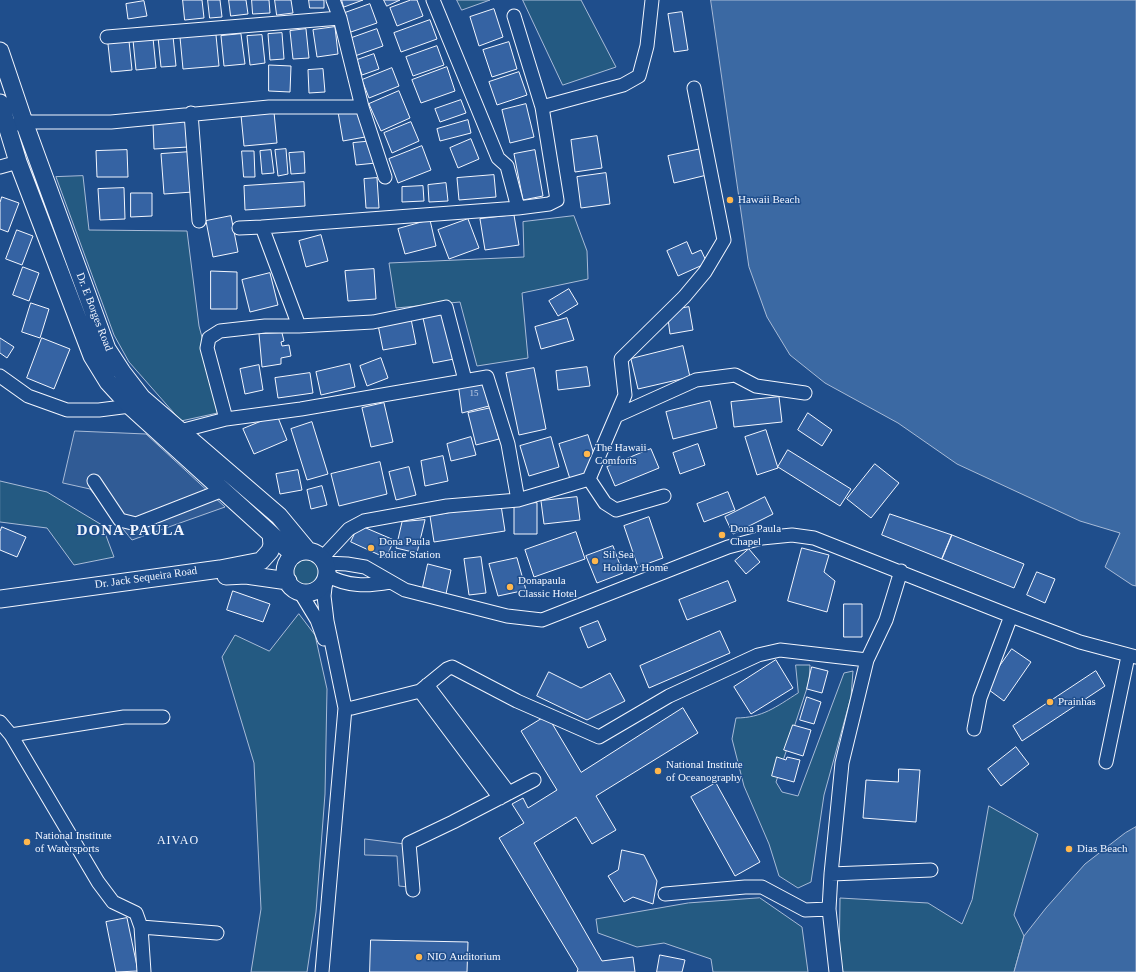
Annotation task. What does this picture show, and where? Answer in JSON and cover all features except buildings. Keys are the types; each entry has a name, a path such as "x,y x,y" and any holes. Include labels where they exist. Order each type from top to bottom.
{"main road":[{"name":"Dr. E Borges Road","path":"0,51 16,125 18,162 92,356 108,382 180,431 279,516 317,564"},
{"name":"Dr. E Borges Road","path":"0,103 16,125 107,349 122,372 136,402 223,490 271,534 317,564"},
{"path":"261,561 270,551 272,545 271,534"},
{"path":"290,559 317,564 318,589 307,593 300,592 295,590 288,581 286,570 290,559"},
{"name":"Dr. Jack Sequeira Road","path":"0,599 220,569 261,561 317,564"},
{"name":"Dr. Jack Sequeira Road","path":"0,607 222,576 246,575 288,581"}],"street":[{"path":"333,0 340,18 362,107 385,176"},
{"path":"433,0 498,158 507,166 518,208"},
{"path":"542,107 623,85 639,76 647,46 652,0"},
{"path":"240,228 518,208 550,204 557,200 542,107 514,16"},
{"path":"107,37 340,18"},
{"path":"589,479 625,395 621,360 684,297 705,272 724,240 694,88"},
{"path":"16,125 111,122 191,113 269,107 362,107"},
{"path":"191,113 199,221"},
{"path":"0,167 18,162"},
{"path":"262,227 299,326"},
{"path":"226,418 207,348 209,338 220,331 265,326 299,326 373,322 446,307 465,380"},
{"path":"616,416 696,380 734,375 756,386 805,393"},
{"path":"0,376 28,396 67,410 99,410 136,402"},
{"path":"180,431 226,418 301,409 487,377 508,444 518,500"},
{"path":"317,564 349,529 364,521 447,506 518,500 589,479"},
{"path":"589,479 605,503 616,510 664,496"},
{"path":"94,481 120,520 136,524 223,490"},
{"path":"317,564 347,564 365,568 405,590 506,616 542,620 728,547 762,538 792,535 814,538 901,571 1010,616 1080,642 1132,656 1106,762"},
{"path":"317,564 336,581 371,586 390,582"},
{"path":"317,564 345,708 322,972"},
{"path":"836,972 829,909 842,763 862,660 886,620 901,571"},
{"path":"300,592 317,620 325,640 345,708"},
{"path":"974,730 980,698 1010,616"},
{"path":"345,708 352,708 424,688 447,669 452,667 517,701 599,737 669,696 758,655 780,650 862,660"},
{"path":"424,688 505,796"},
{"path":"11,735 124,717 163,717"},
{"path":"0,722 11,735 98,882 113,902 136,913 142,927 144,972"},
{"path":"413,890 409,843 505,796 534,780"},
{"path":"831,874 931,870"},
{"path":"665,894 745,887 762,887 805,910 829,909"},
{"path":"142,927 217,933"}],"shaded area":[{"path":"457,0 490,0 462,10"},
{"path":"523,0 581,0 616,67 563,85"},
{"path":"711,0 1136,0 1136,586 1132,585 1105,567 1120,533 1080,521 957,464 898,423 825,383 790,355 767,317 749,267"},
{"path":"83,176 89,230 187,231 199,326 222,412 181,421 129,362 114,335 56,177"},
{"path":"574,216 587,251 588,279 522,293 528,358 477,366 460,302 396,308 389,263 524,257 523,222"},
{"path":"75,431 146,434 225,507 132,540 90,489 63,483"},
{"path":"0,481 47,492 102,525 114,557 74,565 47,528 0,522"},
{"path":"305,558 315,562 319,572 315,582 305,586 295,582 291,572 295,562"},
{"path":"299,614 315,635 327,689 325,794 316,912 307,972 251,972 261,909 254,763 222,657 235,635 269,651"},
{"path":"796,665 810,665 809,682 776,782 782,792 798,796 844,673 853,671 851,697 824,795 811,882 798,888 779,876 769,844 744,786 732,739 736,718 745,718 761,714 776,707 798,693"},
{"path":"989,806 1038,834 1014,915 1024,936 1014,972 839,972 840,898 928,903 962,924 972,900"},
{"path":"1136,827 1136,972 1014,972 1024,936 1046,908 1085,864 1125,833"},
{"path":"365,839 405,844 408,887 399,886 397,856 365,855"},
{"path":"760,898 802,927 808,972 713,972 711,959 664,943 637,947 598,933 596,919 688,903"}],"place":[{"name":"Hawaii Beach","path":"730,200"},
{"name":"The Hawaii Comforts","path":"587,454"},
{"name":"Dona Paula Chapel","path":"722,535"},
{"name":"Dona Paula Police Station","path":"371,548"},
{"name":"Sil Sea Holiday Home","path":"595,561"},
{"name":"Donapaula Classic Hotel","path":"510,587"},
{"name":"Prainhas","path":"1050,702"},
{"name":"National Institute of Oceanography","path":"658,771"},
{"name":"National Institute of Watersports","path":"27,842"},
{"name":"Dias Beach","path":"1069,849"},
{"name":"NIO Auditorium","path":"419,957"}],"district":[{"name":"DONA PAULA","path":"131,531"},
{"name":"AIVAO","path":"178,841"}]}
